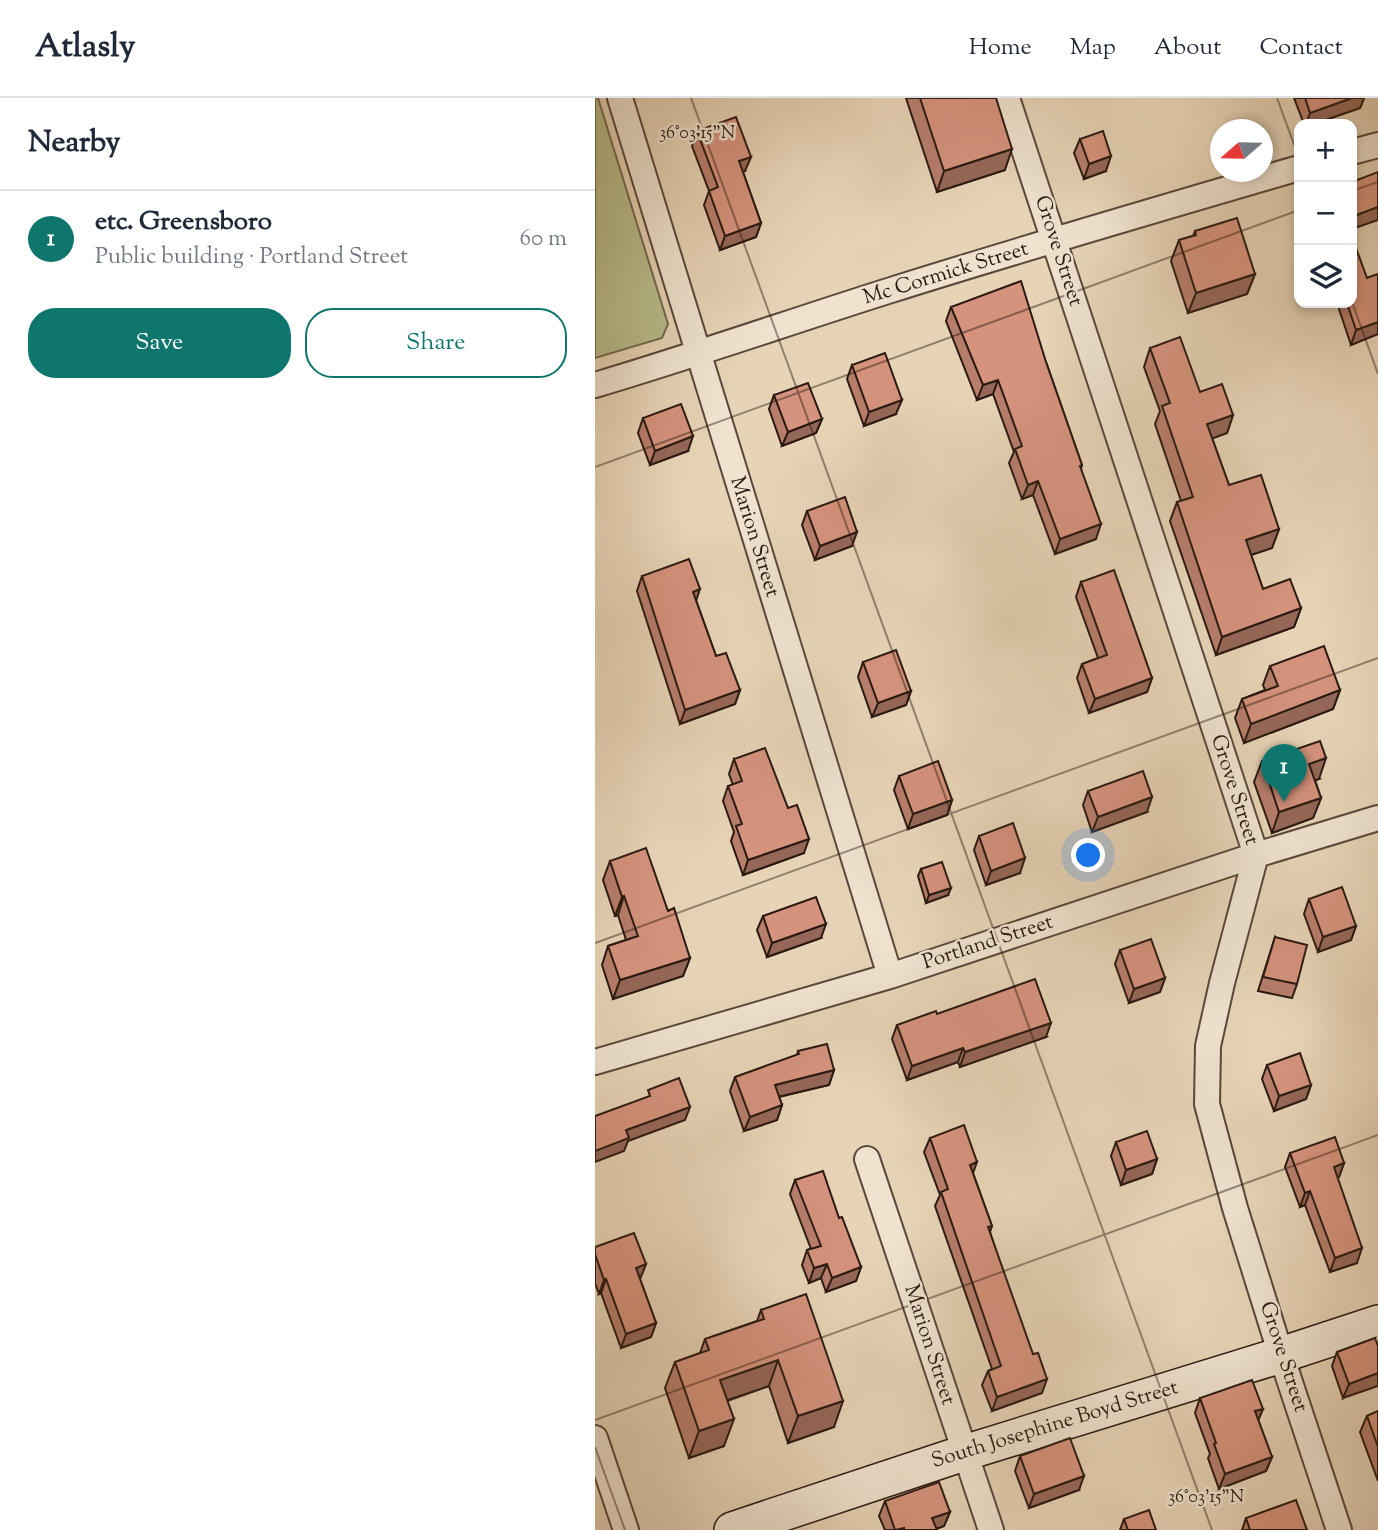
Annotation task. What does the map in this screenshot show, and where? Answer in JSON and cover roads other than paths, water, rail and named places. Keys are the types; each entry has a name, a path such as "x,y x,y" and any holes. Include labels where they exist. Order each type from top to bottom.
{"main road":[{"name":"South Josephine Boyd Street","path":"732,1530 964,1453 1378,1323"}],"street":[{"name":"Marion Street","path":"619,98 890,976"},
{"name":"Grove Street","path":"1007,98 1256,855 1208,1046 1207,1104 1235,1208 1339,1530"},
{"path":"1357,151 1378,145"},
{"name":"Mc Cormick Street","path":"595,385 698,355 888,291 1294,169"},
{"name":"Portland Street","path":"595,1062 890,976 1256,855 1378,818"},
{"name":"Marion Street","path":"867,1159 991,1530"},
{"path":"595,1438 626,1530"}],"place":[{"name":"etc. Greensboro","path":"1284,802"}]}
